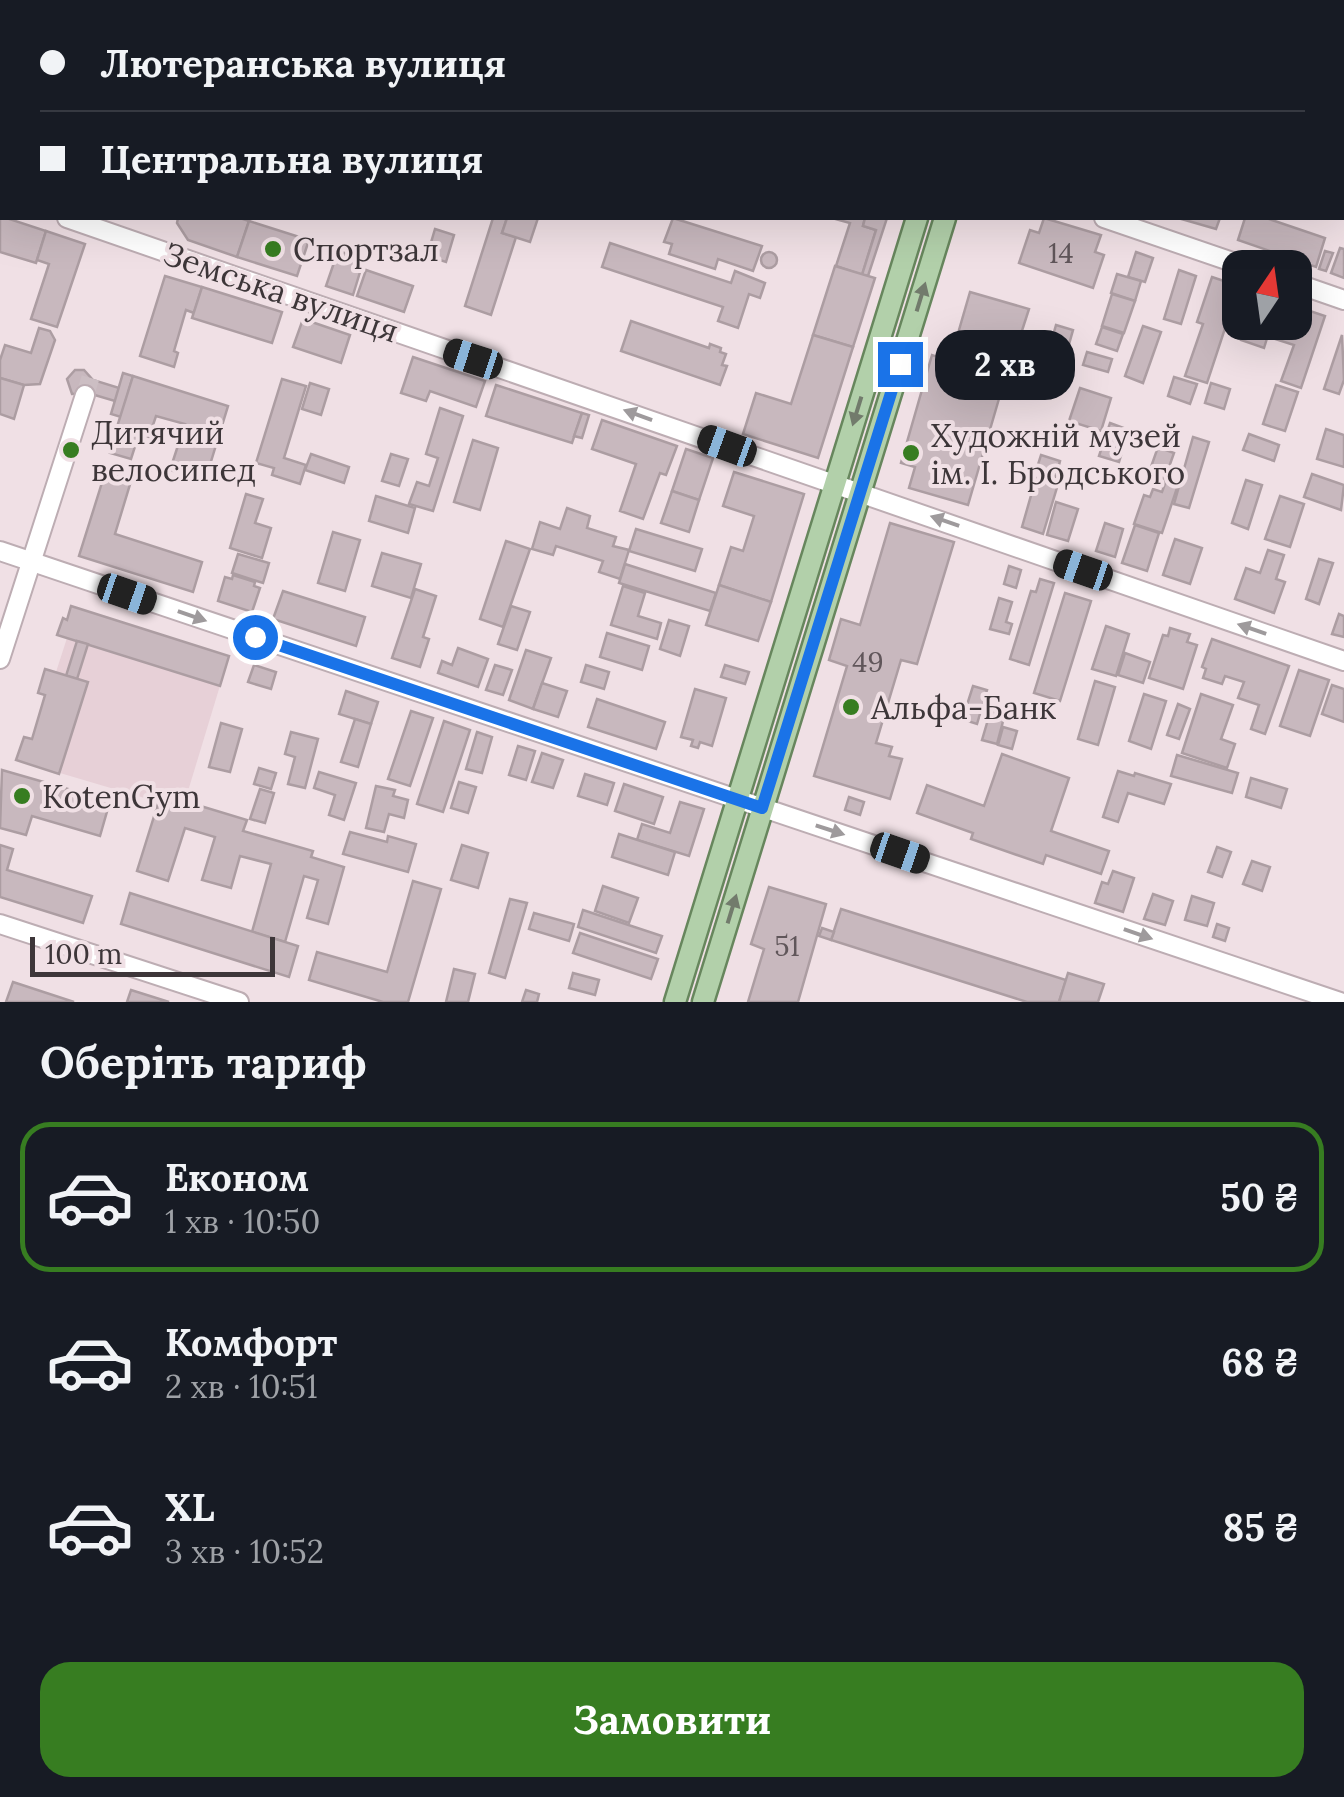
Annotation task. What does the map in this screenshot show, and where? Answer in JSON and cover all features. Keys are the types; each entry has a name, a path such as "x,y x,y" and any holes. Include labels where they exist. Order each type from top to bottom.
{"main road":[{"path":"675,1002 917,220"},
{"path":"704,1002 944,220"}],"street":[{"name":"Земська вулиця","path":"74,220 1344,662"},
{"path":"1110,220 1222,258"},
{"path":"1312,289 1344,300"},
{"path":"0,658 85,395"},
{"path":"0,551 1340,1002"},
{"path":"0,924 239,1002"}],"shaded area":[{"path":"71,606 229,656 185,801 161,794 158,802 16,760 24,737 32,738 45,696 38,693 45,669 56,672 67,638 57,635"}],"building":[{"path":"0,220 46,231 36,263 0,252"},
{"path":"492,220 506,220 502,233 516,237 491,315 465,306"},
{"path":"506,220 537,220 530,242 502,233"},
{"path":"672,220 679,220 762,246 753,271 718,259 715,269 669,254 672,244 664,242"},
{"path":"839,220 864,220 863,226 876,230 862,275 836,266 850,223"},
{"path":"864,220 886,220 868,276 862,275 876,230 863,226"},
{"path":"1043,220 1051,220 1101,235 1095,252 1104,255 1093,288 1019,263 1030,230 1039,233"},
{"path":"1185,220 1219,220 1216,229"},
{"path":"1244,220 1272,220 1325,238 1316,267 1312,266 1312,250 1267,250 1238,240"},
{"path":"249,221 237,257 188,240 177,223"},
{"name":"Спортзал","path":"249,221 309,240 297,276 237,257"},
{"path":"435,229 454,235 446,262 427,256"},
{"path":"46,231 85,244 57,327 31,319 49,264 37,260"},
{"path":"610,243 731,283 735,271 765,283 760,298 749,294 738,328 718,321 723,307 602,267"},
{"path":"1340,248 1344,249 1344,278 1331,273"},
{"path":"338,251 364,259 353,295 326,286"},
{"path":"1325,251 1333,253 1326,271 1319,269"},
{"path":"769,252 777,260 769,268 761,260"},
{"path":"1136,252 1153,258 1145,282 1128,277"},
{"path":"835,266 875,278 853,347 813,335"},
{"path":"366,270 413,286 404,312 357,296"},
{"path":"1179,270 1196,276 1181,324 1164,319"},
{"path":"1117,274 1141,281 1135,301 1111,293"},
{"path":"165,276 202,287 194,313 186,310 174,351 178,353 174,367 140,356"},
{"path":"1212,277 1222,280 1222,338 1207,383 1185,376 1203,324 1197,322"},
{"path":"202,287 282,312 272,343 192,318"},
{"path":"970,292 1029,309 1019,340 1002,335 995,357 1010,361 968,505 909,488 915,467 901,463 932,355 950,361"},
{"path":"1112,294 1135,301 1124,333 1102,326"},
{"path":"1312,312 1325,316 1301,388 1281,381 1294,345 1278,340 1312,340"},
{"path":"303,319 350,335 341,363 293,347"},
{"path":"631,321 709,348 710,344 721,348 720,352 726,354 722,365 727,366 720,385 621,351"},
{"path":"1056,325 1073,330 1066,355 1049,350"},
{"path":"1143,326 1161,332 1143,383 1125,376"},
{"path":"1102,327 1123,334 1117,351 1096,344"},
{"path":"39,328 50,331 55,340 40,384 24,385 0,378 5,345 31,353"},
{"path":"813,335 853,347 818,458 743,434 756,393 791,404"},
{"path":"1342,335 1344,380 1339,394 1324,389"},
{"path":"1241,340 1266,340 1264,348"},
{"path":"1087,352 1112,359 1108,372 1083,365"},
{"path":"413,357 485,381 476,407 430,391 426,401 401,393"},
{"path":"75,370 84,370 93,380 129,391 125,404 88,393 72,394 67,379"},
{"path":"123,373 133,376 121,417 111,414"},
{"path":"133,376 228,406 205,481 170,470 185,424 156,416 149,437 117,427"},
{"path":"1174,377 1197,384 1190,404 1168,396"},
{"path":"0,378 24,385 14,419 0,414"},
{"path":"282,379 306,386 284,458 306,465 300,484 272,475 274,468 256,463"},
{"path":"310,383 329,389 321,415 302,409"},
{"path":"1211,383 1230,389 1224,409 1205,403"},
{"path":"496,385 582,413 572,443 486,416"},
{"path":"1276,385 1298,392 1285,431 1263,424"},
{"path":"1080,388 1111,398 1101,431 1069,421"},
{"path":"440,408 463,416 433,511 409,504 417,482 429,486 438,458 426,454"},
{"path":"582,413 589,415 582,438 574,436"},
{"path":"602,420 677,446 666,475 660,473 643,519 620,511 636,464 592,449"},
{"path":"1110,423 1129,430 1119,462 1099,456"},
{"path":"117,427 139,434 131,459 110,453"},
{"path":"1326,429 1344,435 1344,467 1317,459"},
{"path":"1249,434 1279,445 1274,461 1243,450"},
{"path":"1193,437 1209,442 1189,508 1174,504"},
{"path":"473,440 498,448 480,510 454,502"},
{"path":"1158,447 1174,453 1162,487 1146,481"},
{"path":"686,449 713,458 699,500 672,491"},
{"path":"311,454 349,467 344,483 305,470"},
{"path":"391,454 408,459 399,486 382,481"},
{"path":"1041,455 1060,461 1056,477 1036,471"},
{"path":"734,472 804,494 771,602 719,585 731,547 743,551 754,516 723,506"},
{"path":"105,473 131,481 115,534 202,562 193,592 79,556"},
{"path":"1312,474 1344,485 1341,510 1304,497"},
{"path":"1036,478 1058,484 1043,534 1022,527"},
{"path":"1167,478 1179,482 1162,533 1134,524 1144,495 1150,497 1153,489 1162,492"},
{"path":"1246,480 1262,485 1248,529 1232,523"},
{"path":"672,491 699,500 689,532 661,523"},
{"path":"246,494 263,499 255,523 271,528 262,558 230,548"},
{"path":"376,496 415,508 408,533 369,521"},
{"path":"1280,496 1304,504 1290,547 1265,539"},
{"path":"1056,502 1078,509 1068,541 1047,535"},
{"path":"567,508 590,516 587,528 616,537 613,546 629,550 620,579 599,572 603,561 556,546 553,555 532,549 540,522 560,529"},
{"path":"890,523 954,542 917,664 901,660 876,743 892,747 889,756 902,759 890,799 814,776 847,666 829,660 841,619 860,625"},
{"path":"1105,523 1123,529 1115,557 1096,551"},
{"path":"1135,525 1159,533 1147,571 1122,563"},
{"path":"636,529 702,549 695,571 629,551"},
{"path":"333,532 360,540 345,591 318,583"},
{"path":"1175,539 1202,548 1190,584 1163,575"},
{"path":"506,541 530,549 503,627 480,619"},
{"path":"1268,550 1284,555 1276,579 1285,582 1274,613 1235,599 1246,568 1260,573"},
{"path":"382,553 421,564 411,598 372,586"},
{"path":"238,554 269,563 263,583 232,573"},
{"path":"1319,559 1333,563 1319,604 1306,599"},
{"path":"625,564 716,593 710,611 619,583"},
{"path":"1009,566 1021,570 1016,588 1004,584"},
{"path":"233,575 255,582 254,586 260,588 252,612 218,601 225,577 232,579"},
{"path":"1040,579 1054,583 1029,665 1010,659 1031,591 1036,592"},
{"path":"719,585 771,602 758,641 706,625"},
{"path":"623,586 645,593 638,616 661,623 657,639 611,625"},
{"path":"415,589 436,596 423,637 429,639 420,667 392,658"},
{"path":"283,591 365,617 356,646 273,619"},
{"path":"1065,593 1091,601 1060,701 1034,693"},
{"path":"999,598 1012,602 1006,622 1012,624 1009,634 990,629"},
{"path":"71,606 229,656 220,686 57,635"},
{"path":"511,606 530,612 517,650 498,644"},
{"path":"1339,614 1344,616 1344,637 1332,634"},
{"path":"669,620 689,626 680,656 660,649"},
{"path":"1106,626 1129,634 1116,676 1092,669"},
{"path":"1170,628 1190,634 1187,642 1197,645 1183,689 1149,678 1163,635 1168,636"},
{"path":"607,633 649,646 642,670 600,657"},
{"path":"1212,639 1289,666 1265,734 1251,729 1259,705 1238,698 1244,682 1225,676 1222,684 1203,678 1206,669 1202,667"},
{"path":"77,641 88,644 77,679 66,676"},
{"path":"458,648 488,659 478,687 438,673 442,661 452,665"},
{"path":"526,650 551,658 533,709 509,700"},
{"path":"1125,653 1150,662 1143,683 1118,675"},
{"path":"254,665 276,672 271,689 248,682"},
{"path":"495,665 512,670 503,695 486,690"},
{"path":"586,665 609,672 604,689 581,682"},
{"path":"725,665 749,672 745,684 721,677"},
{"path":"45,669 88,682 59,774 16,760 24,737 32,739 45,695 38,693"},
{"path":"1299,670 1329,680 1310,736 1280,726"},
{"path":"1095,681 1115,687 1098,745 1078,739"},
{"path":"542,683 567,691 558,717 533,709"},
{"path":"1332,685 1344,689 1344,722 1322,714"},
{"path":"973,686 987,690 977,724 955,717 959,703 967,705"},
{"path":"695,689 726,698 712,746 700,742 698,748 691,746 693,740 681,737"},
{"path":"346,691 378,702 371,724 339,714"},
{"path":"1144,694 1166,701 1151,749 1129,741"},
{"path":"1201,694 1233,705 1221,739 1235,744 1227,768 1182,753"},
{"path":"597,699 665,722 656,749 588,727"},
{"path":"1178,704 1190,709 1179,739 1167,735"},
{"path":"992,706 1006,710 997,744 982,740"},
{"path":"411,711 433,718 410,786 388,779"},
{"path":"355,719 371,724 358,767 341,762"},
{"path":"444,721 470,730 443,812 417,804"},
{"path":"221,723 242,729 230,772 209,767"},
{"path":"1003,727 1017,731 1012,749 998,745"},
{"path":"291,732 318,739 305,788 288,784 295,757 285,754"},
{"path":"477,732 492,737 482,773 466,769"},
{"path":"518,746 535,751 526,780 509,775"},
{"path":"542,753 563,760 553,788 532,782"},
{"path":"1002,754 1069,778 1051,831 1109,851 1101,874 1046,855 1043,864 971,839 973,833 917,813 927,785 984,806"},
{"path":"1177,755 1238,773 1232,793 1171,776"},
{"path":"259,768 276,773 271,789 254,784"},
{"path":"2,770 110,801 100,836 32,816 26,835 0,828"},
{"path":"1118,771 1171,784 1164,804 1128,793 1118,822 1103,817"},
{"path":"319,772 356,783 344,820 329,815 335,795 314,788"},
{"path":"585,774 614,783 607,805 578,796"},
{"path":"1251,778 1287,789 1281,808 1246,797"},
{"path":"459,782 476,787 468,813 451,808"},
{"path":"624,784 663,797 654,824 615,811"},
{"path":"376,786 395,790 393,796 408,800 404,818 389,814 384,832 366,828"},
{"path":"260,789 274,793 265,823 250,819"},
{"path":"161,794 247,820 243,831 313,851 311,857 344,867 328,924 307,918 318,880 304,876 285,942 252,932 271,864 240,856 231,888 202,880 215,837 185,828 168,881 137,871"},
{"path":"849,797 864,802 860,815 845,810"},
{"path":"680,802 704,809 689,856 637,840 642,824 670,833"},
{"path":"350,832 387,842 388,836 416,844 408,872 343,854"},
{"path":"619,834 675,852 668,875 612,857"},
{"path":"0,845 13,849 7,870 92,896 83,923 0,897"},
{"path":"462,845 488,853 478,888 451,880"},
{"path":"1217,847 1231,852 1222,877 1208,872"},
{"path":"1252,861 1270,867 1262,891 1243,884"},
{"path":"1113,871 1134,878 1123,912 1095,903 1102,882 1108,884"},
{"path":"413,881 441,889 408,1002 383,1002 309,980 317,952 387,972"},
{"path":"603,886 638,898 629,923 595,911"},
{"path":"769,887 826,904 798,1002 748,1002 764,949 751,944"},
{"path":"130,893 298,946 289,977 121,924"},
{"path":"1153,894 1173,901 1165,925 1144,919"},
{"path":"1192,896 1214,903 1207,926 1185,920"},
{"path":"510,899 527,903 505,978 489,973"},
{"path":"841,909 1066,980 1059,1002 1027,1002 831,940"},
{"path":"583,910 662,936 656,953 578,927"},
{"path":"534,913 574,924 569,941 529,929"},
{"path":"1217,924 1229,928 1225,941 1213,937"},
{"path":"822,928 834,932 831,940 819,936"},
{"path":"580,933 658,959 651,979 573,953"},
{"path":"454,969 475,974 468,1002 446,1002"},
{"path":"573,973 599,980 595,995 569,988"},
{"path":"1068,973 1104,984 1098,1002 1059,1002"},
{"path":"13,982 74,1002 6,1002"},
{"path":"131,990 169,1002 127,1002"},
{"path":"526,990 539,994 537,1002 522,1002"}],"tunnel":[{"path":"85,395 91,376"}],"place":[{"name":"Спортзал","path":"273,249"},
{"name":"Дитячий велосипед","path":"71,450"},
{"name":"Художній музей ім. І. Бродського","path":"911,453"},
{"name":"Альфа-Банк","path":"851,707"},
{"name":"KotenGym","path":"22,796"}],"route":[{"path":"255,637 762,808 900,364"}]}
